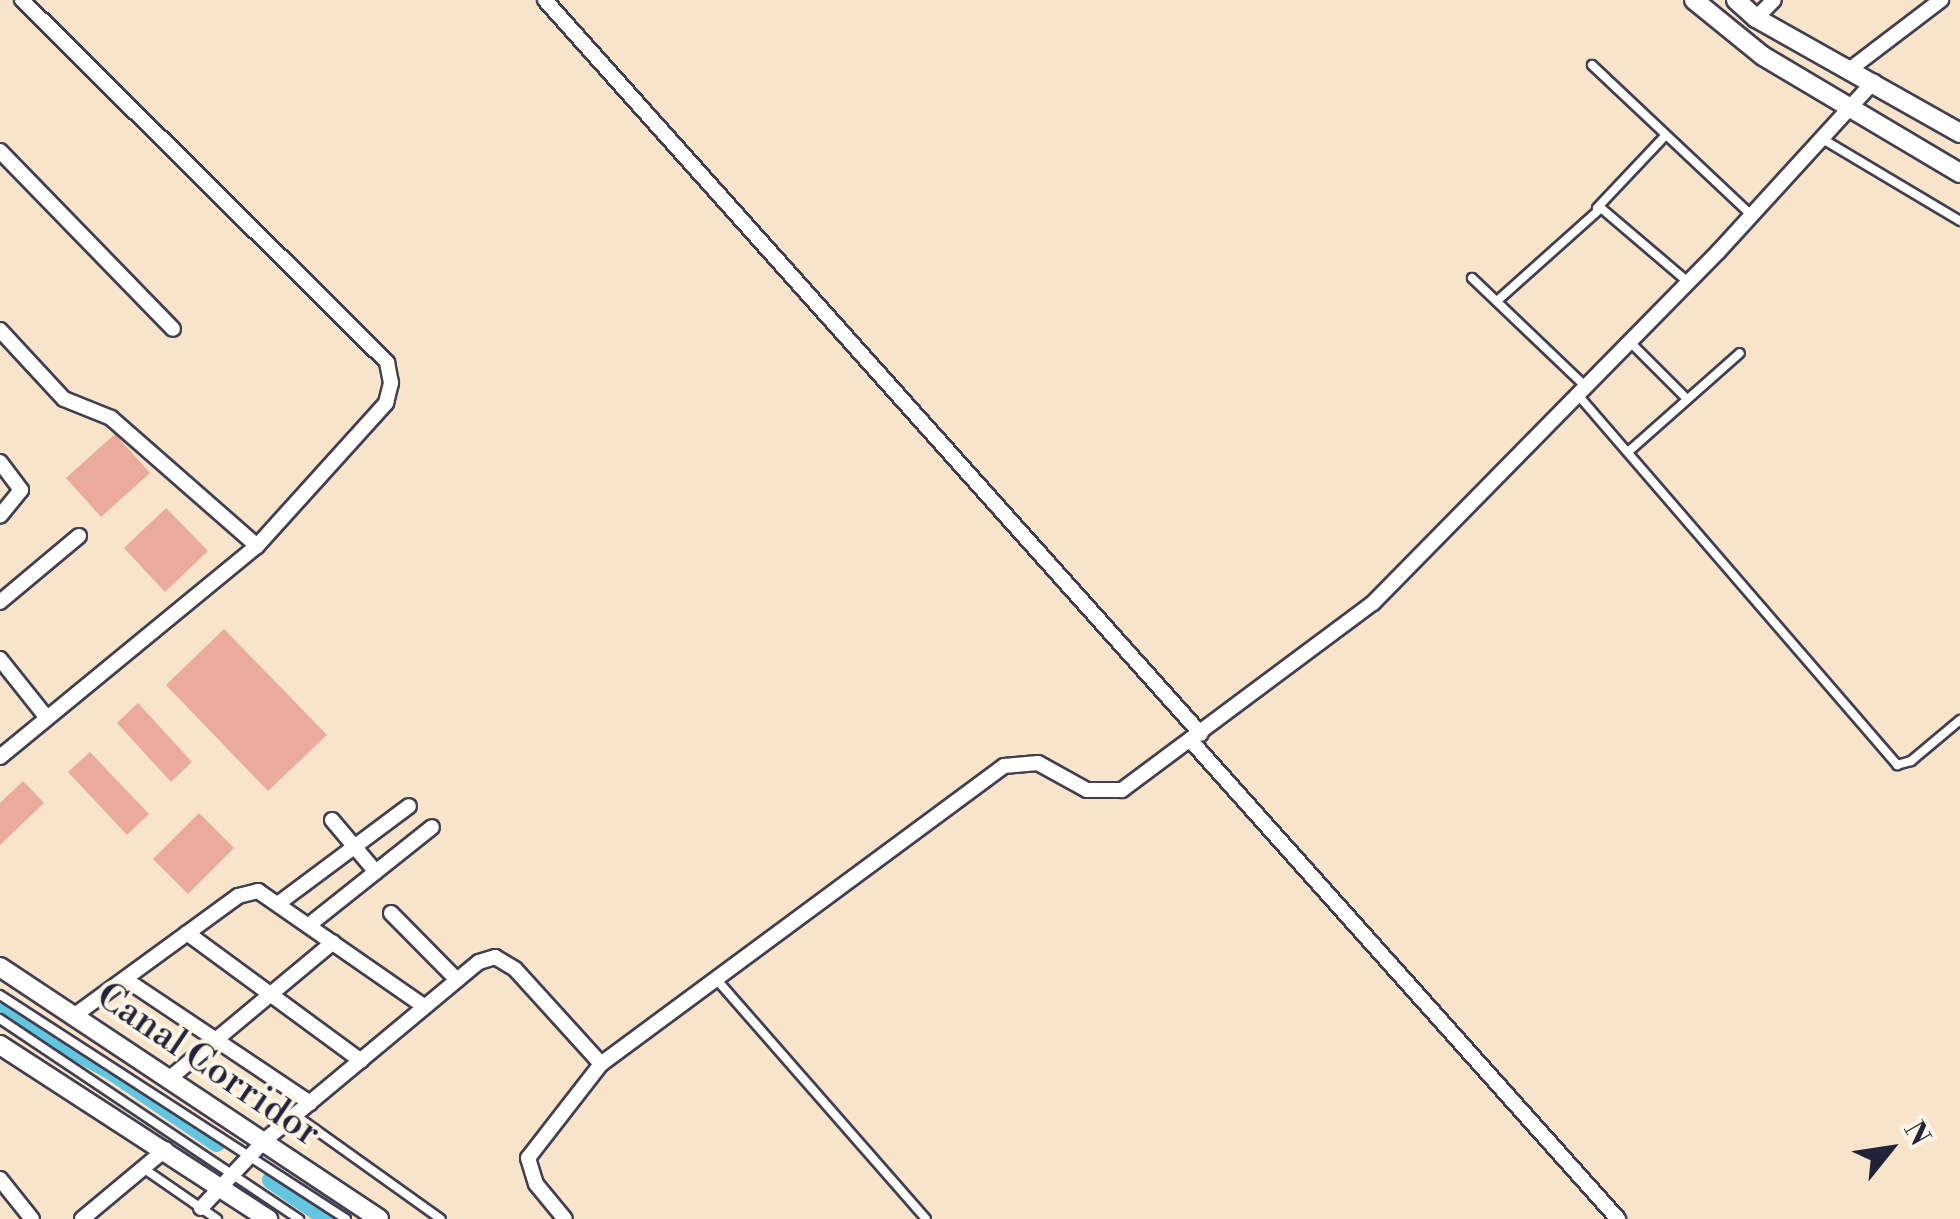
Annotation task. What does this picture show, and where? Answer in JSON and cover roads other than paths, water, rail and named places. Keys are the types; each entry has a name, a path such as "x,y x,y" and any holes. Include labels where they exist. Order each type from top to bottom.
{"street":[{"path":"0,757 257,546 386,403 387,362 22,0"},
{"path":"544,0 1618,1219"},
{"path":"1694,0 1763,56 1960,172"},
{"path":"1736,0 1756,18 1874,81 1960,133"},
{"path":"1756,18 1774,0"},
{"path":"1849,70 1940,0"},
{"path":"566,1219 536,1184 528,1158 601,1064 1004,766 1038,764 1107,794 1136,784 1197,738 1383,594 1688,282 1874,81"},
{"path":"0,151 173,330"},
{"path":"0,330 64,399 110,418 257,546"},
{"path":"0,462 21,490 0,516"},
{"path":"0,602 80,536"},
{"path":"0,659 47,718"},
{"path":"279,903 409,806"},
{"path":"332,820 376,872"},
{"path":"309,925 432,827"},
{"path":"75,1015 246,892 279,903 425,1007"},
{"path":"390,913 458,980"},
{"path":"188,933 360,1060"},
{"path":"170,1078 333,942"},
{"path":"201,1208 266,1140 360,1060 458,980 496,957 601,1064"},
{"name":"Canal Corridor","path":"0,967 266,1140 379,1219"},
{"path":"125,979 310,1103"},
{"path":"0,1045 166,1150 227,1179 268,1219"},
{"path":"82,1219 166,1150"},
{"path":"0,1179 32,1219"}],"lane":[{"path":"1592,65 1751,215"},
{"path":"1497,301 1596,209 1666,136"},
{"path":"1821,138 1960,220"},
{"path":"1596,209 1606,210 1688,282"},
{"path":"1472,278 1582,391 1628,452 1897,764 1911,762 1960,720"},
{"path":"1630,342 1687,398"},
{"path":"1628,452 1740,353"},
{"path":"717,980 926,1219"},
{"path":"0,994 346,1219"},
{"path":"0,1019 227,1179 299,1219"},
{"path":"295,1116 441,1219"},
{"path":"143,1168 216,1219"}],"waterway":[{"path":"0,1010 111,1071 217,1143"},
{"path":"271,1180 328,1219"}]}
